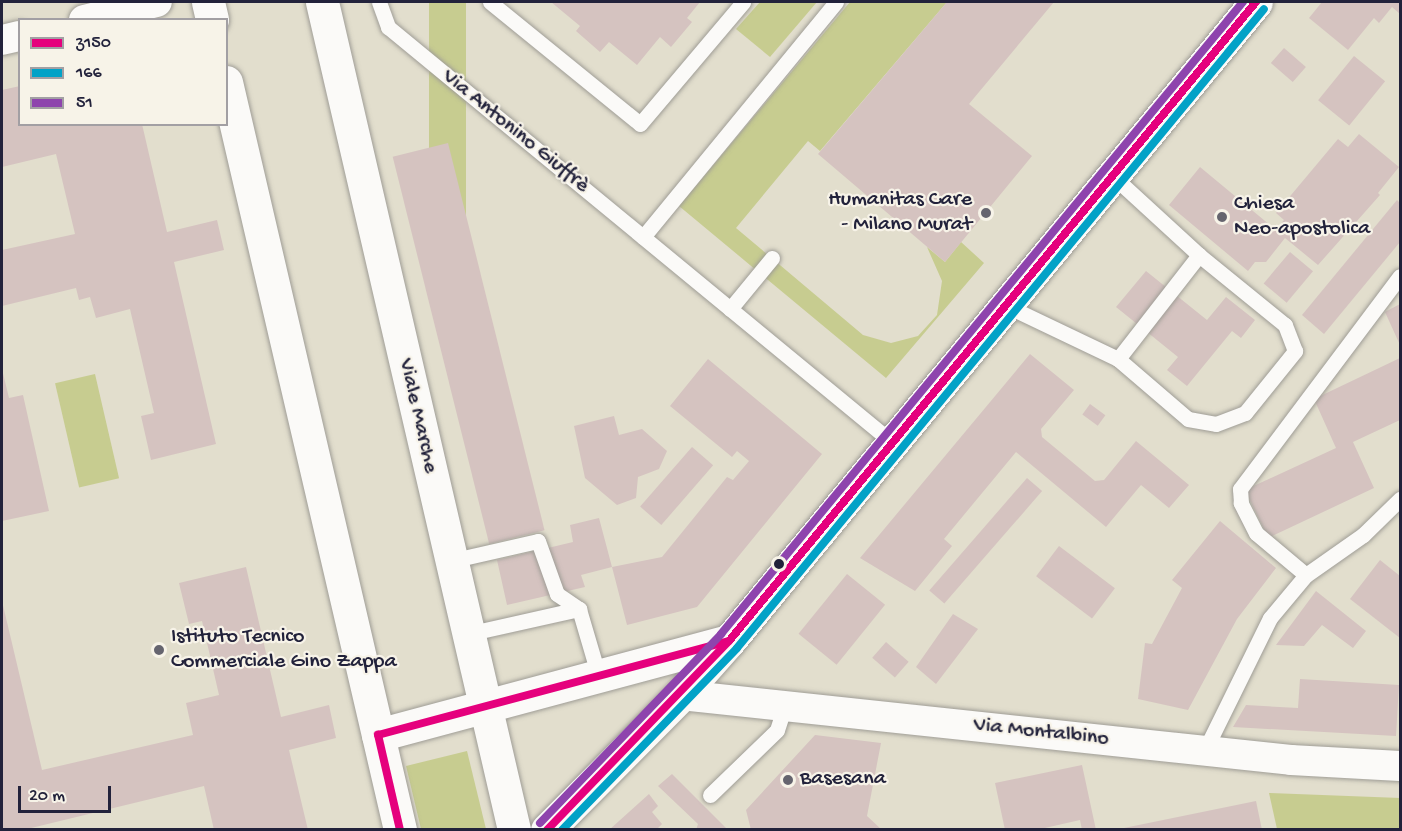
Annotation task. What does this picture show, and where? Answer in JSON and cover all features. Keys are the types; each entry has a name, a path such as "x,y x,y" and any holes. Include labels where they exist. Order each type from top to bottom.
{"main road":[{"path":"208,2 212,18"},
{"name":"Viale Marche","path":"322,2 484,709 514,830"},
{"path":"548,830 681,695 729,641 1256,2"},
{"path":"228,91 400,830"},
{"path":"378,735 484,709 729,641"}],"street":[{"path":"92,18 158,2"},
{"path":"2,40 18,36"},
{"name":"Via Montalbino","path":"681,695 1205,750 1401,766"}],"lane":[{"name":"Via Antonino Giuffrè","path":"379,2 388,27 893,444"},
{"path":"490,2 640,124 743,2"},
{"path":"643,237 836,2"},
{"path":"1006,306 1118,359 1188,419 1216,424 1245,413 1295,351 1285,325 1199,255 1113,177"},
{"path":"1118,359 1199,255"},
{"path":"730,309 772,258"},
{"path":"1306,575 1256,533 1241,503 1240,489 1401,276"},
{"path":"1205,750 1270,618 1306,575 1363,535 1401,499"},
{"path":"450,561 538,541 557,594 579,609 599,677"},
{"path":"467,634 579,609"},
{"path":"710,795 777,730 785,706"}],"green space":[{"path":"429,2 466,2 466,296 429,296"},
{"path":"760,2 817,2 770,57 736,29"},
{"path":"850,2 947,2 820,151 808,141 736,228 863,335 891,343 918,336 937,315 942,281 927,247 945,262 961,242 984,263 886,378 679,206"},
{"path":"95,374 119,478 79,487 55,383"},
{"path":"467,751 486,829 421,829 406,766"},
{"path":"1269,793 1400,798 1400,829 1277,829"}],"building":[{"path":"551,2 700,2 687,18 692,22 671,47 660,37 637,65 609,42 600,52 576,31 580,26"},
{"path":"947,2 1054,2 969,104 1032,156 945,262 818,154"},
{"path":"1322,2 1400,2 1400,14 1392,7 1379,23 1374,18 1348,50 1309,18"},
{"path":"1284,48 1306,67 1293,82 1271,63"},
{"path":"1354,56 1385,81 1349,125 1318,100"},
{"path":"18,86 18,126 142,126 167,232 217,220 224,250 174,262 216,444 151,460 141,416 154,413 130,309 96,318 90,297 79,300 76,288 2,306 2,250 75,234 56,154 2,167 2,90"},
{"path":"1359,134 1399,167 1378,193 1380,195 1318,265 1285,238 1266,262 1255,262 1248,271 1169,205 1200,167 1276,230 1284,220 1276,213 1338,139 1348,147"},
{"path":"448,143 545,530 489,544 393,157"},
{"path":"1397,200 1400,203 1400,242 1324,334 1302,315"},
{"path":"1290,252 1313,271 1287,303 1264,283"},
{"path":"1146,271 1207,320 1226,297 1255,320 1241,338 1232,331 1187,386 1167,370 1178,357 1116,307"},
{"path":"1400,304 1400,345 1385,312"},
{"path":"1030,354 1074,390 1041,429 1042,437 1095,481 1104,480 1136,441 1189,485 1169,508 1141,485 1106,527 1016,452 944,539 952,546 915,591 860,558"},
{"path":"1400,358 1400,420 1353,442 1374,488 1268,538 1245,490 1336,448 1314,399"},
{"path":"708,359 822,454 697,607 627,625 612,567 662,557 727,477 733,480 749,461 737,451 732,457 670,406"},
{"path":"2,369 9,398 23,395 49,511 2,521"},
{"path":"1090,404 1105,415 1098,426 1082,415"},
{"path":"614,416 619,435 642,429 667,451 659,469 638,477 636,498 617,505 585,478 574,426"},
{"path":"692,447 713,465 661,525 640,507"},
{"path":"1027,478 1042,491 944,604 929,590"},
{"path":"599,518 612,567 581,575 585,587 507,605 497,560 573,542 570,525"},
{"path":"1220,521 1276,568 1237,619 1188,710 1138,699 1145,643 1152,644 1182,588 1172,580"},
{"path":"1059,546 1115,588 1092,618 1036,576"},
{"path":"1380,560 1400,576 1400,638 1350,599"},
{"path":"246,567 281,717 329,705 336,738 289,750 308,830 214,830 204,786 23,830 2,830 2,601 42,770 193,735 186,703 219,695 202,621 189,624 179,583"},
{"path":"847,574 885,605 837,665 799,634"},
{"path":"1316,591 1366,631 1353,648 1322,625 1304,646 1276,645"},
{"path":"953,614 978,629 936,684 916,667"},
{"path":"886,642 909,662 895,678 872,658"},
{"path":"1300,679 1399,685 1396,736 1233,727 1246,705 1298,708"},
{"path":"815,735 881,743 867,816 882,830 751,830 746,810"},
{"path":"1082,765 1096,830 1082,830 1080,820 1036,830 1005,830 995,783"},
{"path":"672,774 728,830 696,830 698,824 658,786"},
{"path":"649,794 658,806 652,812 662,824 656,830 609,830"},
{"path":"1256,801 1262,830 1124,830 1124,828"}],"transit line":[{"name":"51","path":"540,823 721,634 1243,2"},
{"name":"z150","path":"547,830 729,641 1256,2"},
{"name":"166","path":"562,830 737,648 1264,9"},
{"name":"z150","path":"400,830 378,735 729,641"}],"place":[{"name":"Humanitas Care - Milano Murat","path":"986,213"},
{"name":"Chiesa Neo-apostolica","path":"1222,217"},
{"name":"Istituto Tecnico Commerciale Gino Zappa","path":"159,650"},
{"name":"Basesana","path":"788,780"}]}
